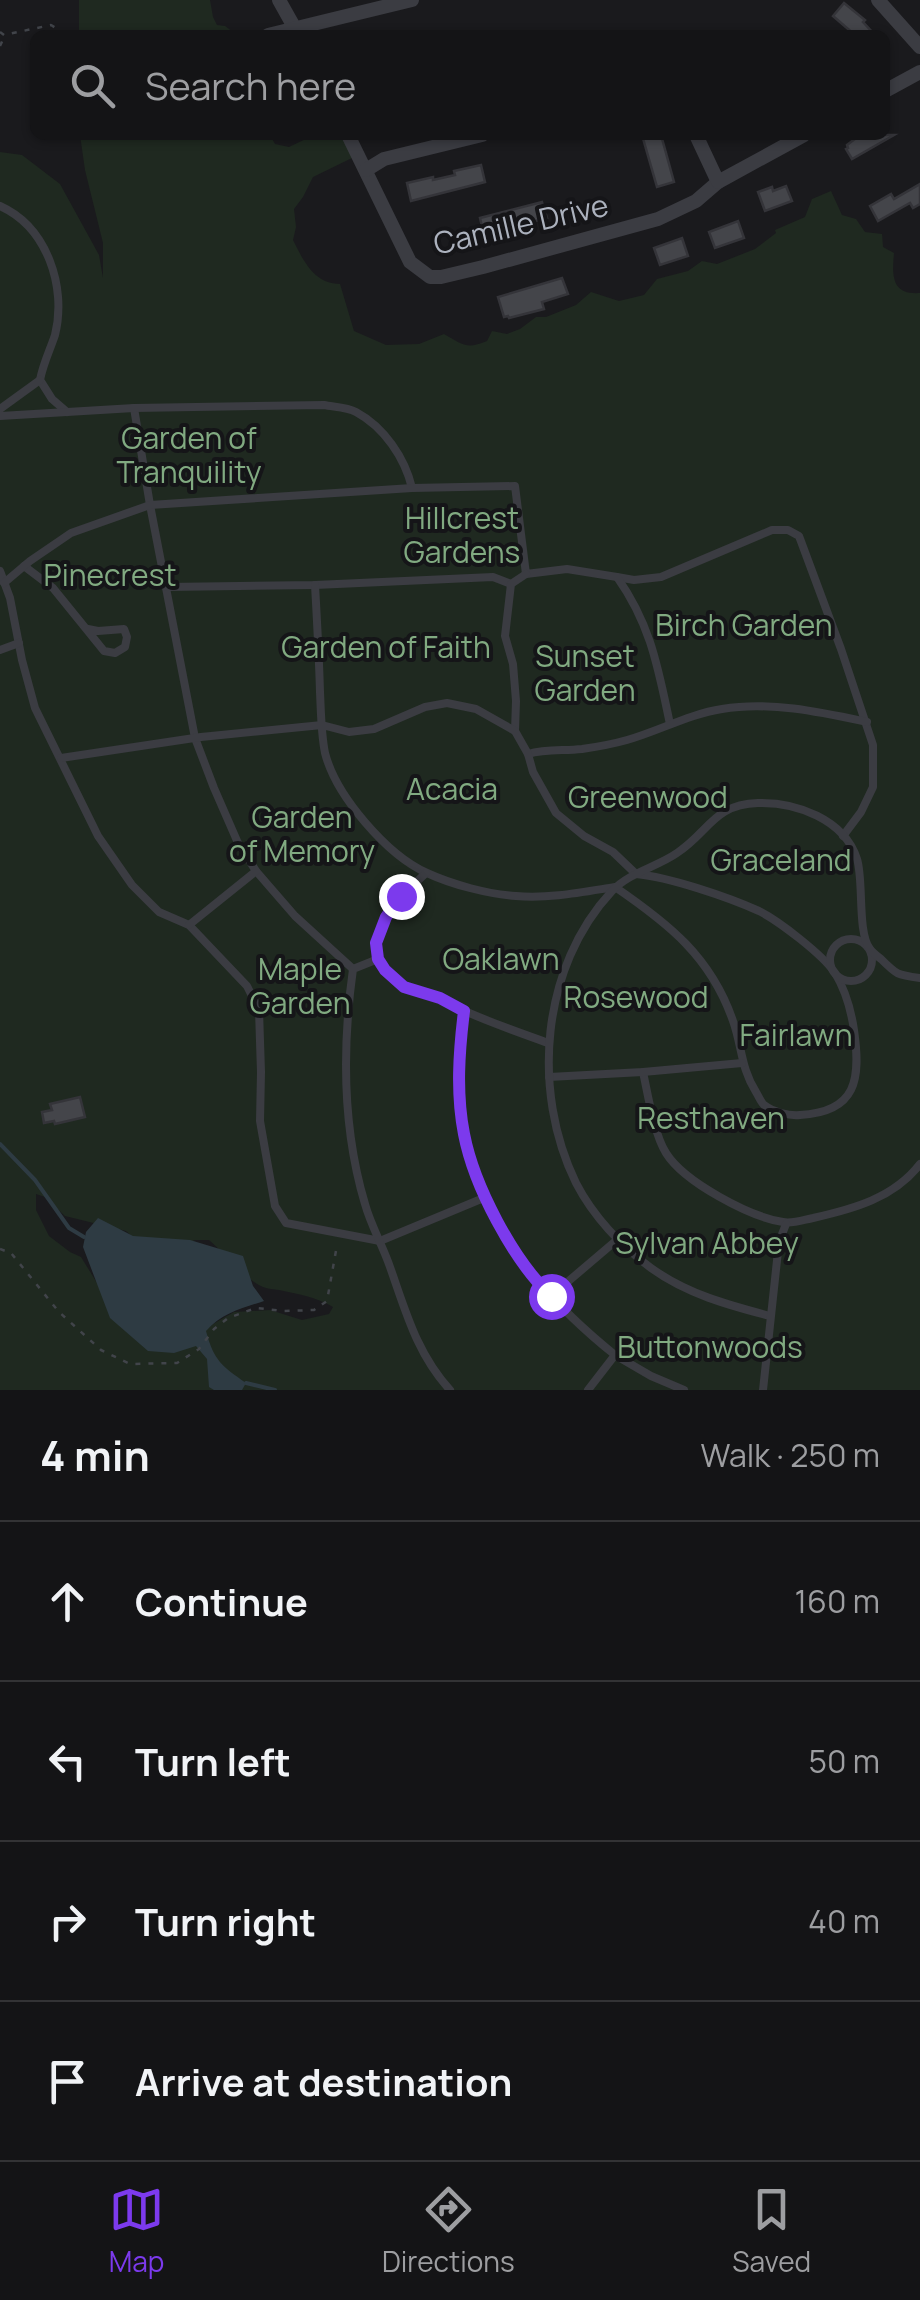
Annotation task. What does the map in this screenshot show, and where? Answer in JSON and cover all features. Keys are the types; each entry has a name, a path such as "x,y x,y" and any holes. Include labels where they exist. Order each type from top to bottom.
{"street":[{"path":"279,0 295,30"},
{"path":"300,30 412,0"},
{"path":"878,0 920,46"},
{"path":"890,88 920,72"},
{"name":"Camille Drive","path":"351,140 410,262 430,277 482,267 658,219 696,202 718,182"},
{"path":"366,170 384,160 462,140"},
{"path":"698,140 718,182 795,140"}],"lane":[{"path":"0,206 40,240 54,271 60,301 55,334 40,380 0,413"},
{"path":"40,380 52,399 67,412"},
{"path":"0,413 324,405 354,410 383,433 407,466 412,488"},
{"path":"134,408 195,738 214,788 256,871 295,916 352,969"},
{"path":"4,582 71,533 150,505 412,488 515,486 526,574"},
{"path":"515,731 513,664 505,636 511,584 526,574 567,569 634,580 661,577 772,530 788,530 799,536 874,745 874,786 844,836"},
{"path":"24,566 53,588 104,650 115,653 125,647 124,629 88,629"},
{"path":"0,571 10,598 35,708 98,836 132,885 159,912 189,925 247,986 259,1010 260,1121 275,1206 286,1223 380,1241 486,1197"},
{"path":"617,577 632,598 654,651 670,724"},
{"path":"167,587 493,578 511,584"},
{"path":"315,584 326,754 339,786 365,822 398,854 426,873 474,888 517,896 615,888 682,936 712,974 734,1022 742,1063 765,1106 790,1116 815,1114 837,1107 853,1088 857,1062 849,1002 830,957 836,945 856,940 897,974 920,978"},
{"path":"0,650 18,644"},
{"path":"61,758 195,738 322,725 349,732 374,729 424,707 447,703 476,709 515,731 556,813 584,836 613,852 636,874 654,876 761,912 800,939 843,979 857,980 871,966 872,959 867,946 857,859 844,836 820,817 786,804 755,802 730,806 690,844 648,866 636,874 615,888 599,907 564,971 548,1043 556,1123 576,1183 597,1216 651,1268 687,1290 770,1316"},
{"path":"528,754 612,743 720,709 758,706 867,722"},
{"path":"189,925 256,871"},
{"path":"426,873 401,896 386,917 376,943 378,959 385,970 404,987 548,1043"},
{"path":"352,969 378,959"},
{"path":"352,969 346,1034 351,1152 366,1208 410,1323 431,1370 450,1390"},
{"path":"464,1011 458,1058 464,1136 486,1197 515,1252 536,1281 614,1354 684,1390"},
{"path":"549,1077 742,1063"},
{"path":"644,1072 651,1110 666,1154 698,1184 744,1211 786,1224 843,1211 880,1198 909,1178 920,1164"},
{"path":"764,1390 778,1242 786,1224"},
{"path":"551,1296 618,1239"},
{"path":"588,1390 614,1354"}],"path":[{"path":"0,46 4,41 1,35 51,25 59,30"},
{"path":"0,1249 11,1253 59,1312 101,1350 130,1364 177,1364 199,1350 228,1318 256,1308 314,1310 327,1301 338,1232"}],"green space":[{"path":"79,0 210,0 217,25 230,30 79,30"},
{"path":"81,140 273,140 289,147 304,140 347,140 352,158 313,177 294,209 293,240 305,263 323,280 340,284 354,331 386,345 419,344 444,334 464,345 474,345 487,341 492,331 507,334 536,317 576,305 591,292 619,301 644,295 657,279 688,271 702,261 717,264 755,249 775,230 805,217 812,199 831,191 842,215 856,219 865,232 882,234 883,247 894,253 895,282 903,291 920,293 920,1390 0,1390 0,152 22,155 60,184 99,255 103,278 103,243","holes":["36,1194 45,1197 65,1216 126,1231 137,1241 172,1250 195,1240 209,1240 255,1283 333,1307 329,1314 302,1320 270,1310 234,1312 195,1338 97,1283 81,1257 49,1236 36,1210"]}],"shaded area":[{"path":"98,1218 133,1236 190,1240 243,1256 253,1286 264,1301 226,1315 206,1331 220,1362 246,1383 242,1390 209,1387 207,1359 196,1346 174,1353 148,1351 110,1318 83,1247 86,1232"}],"building":[{"path":"844,3 865,20 870,30 849,30 833,16"},
{"path":"643,140 662,140 674,182 657,187"},
{"path":"854,140 885,140 852,159 847,145"},
{"path":"481,165 485,182 411,201 407,183 455,175 454,171"},
{"path":"920,184 920,204 913,208 910,203 878,221 870,206 891,194 894,199"},
{"path":"786,186 792,201 765,211 758,192"},
{"path":"542,202 547,218 484,235 480,218"},
{"path":"738,221 744,238 715,248 709,232"},
{"path":"682,238 688,256 660,265 654,248"},
{"path":"562,278 568,294 542,302 544,309 504,317 498,297"},
{"path":"80,1097 85,1117 44,1123 42,1112 52,1110 50,1104"}],"waterway":[{"path":"0,1144 35,1180 69,1228 84,1237"},
{"path":"246,1383 275,1390"}],"route":[{"path":"401,896 386,917 376,943 378,959 404,987 440,998 464,1011 458,1058 464,1136 494,1214 515,1252 551,1296"}],"park label":[{"name":"Garden of Tranquility","path":"189,456"},
{"name":"Hillcrest Gardens","path":"462,536"},
{"name":"Pinecrest","path":"110,576"},
{"name":"Birch Garden","path":"744,626"},
{"name":"Garden of Faith","path":"386,648"},
{"name":"Sunset Garden","path":"585,674"},
{"name":"Acacia","path":"452,790"},
{"name":"Greenwood","path":"648,798"},
{"name":"Garden of Memory","path":"302,835"},
{"name":"Graceland","path":"781,861"},
{"name":"Oaklawn","path":"501,960"},
{"name":"Maple Garden","path":"300,987"},
{"name":"Rosewood","path":"636,998"},
{"name":"Fairlawn","path":"796,1036"},
{"name":"Resthaven","path":"711,1119"},
{"name":"Sylvan Abbey","path":"707,1244"},
{"name":"Buttonwoods","path":"710,1348"}]}
